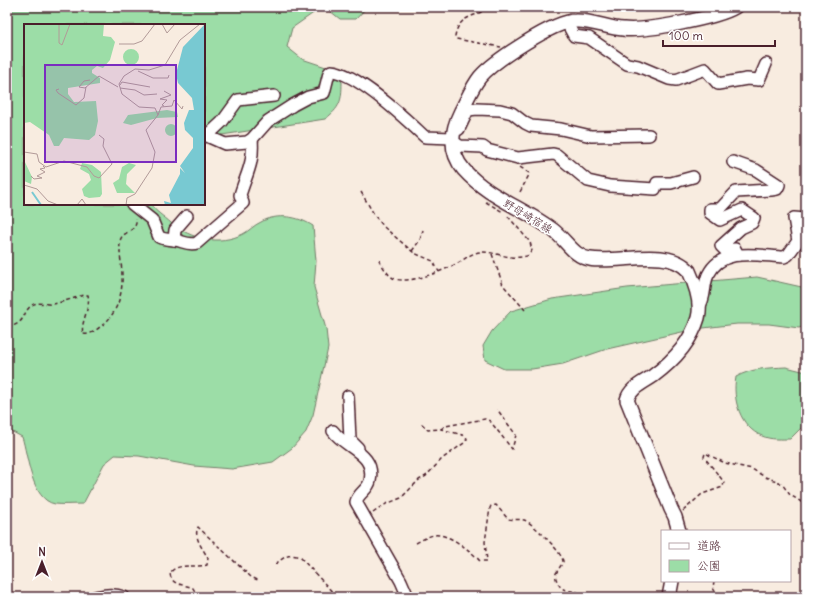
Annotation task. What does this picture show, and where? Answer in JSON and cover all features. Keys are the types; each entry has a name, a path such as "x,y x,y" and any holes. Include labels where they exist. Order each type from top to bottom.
{"main road":[{"path":"452,137 456,120 474,86 480,78 497,62 541,34 567,23 578,21 624,30 641,29 709,17 726,12 735,7"},
{"name":"野母崎宿線","path":"452,137 457,159 476,183 502,201 546,225 584,258 600,261 655,258 673,260 683,265 689,271 692,278 699,308"},
{"path":"679,530 676,517 671,510 627,400 631,391 665,367 678,354 698,318 699,308"},
{"path":"669,597 672,582"}],"street":[{"path":"567,23 574,36 589,38 627,64 638,66 669,79 676,80 705,69 718,84 747,79 759,80 766,64"},
{"path":"274,96 261,99 238,100 222,122 206,135 225,144 240,144 252,140 268,121 308,97 324,93 329,73 331,72 339,73 368,89 403,116 425,137 452,137 460,146 483,147 488,150 518,158 548,154 557,155 588,181 610,186 655,189 657,183 671,182 693,177"},
{"path":"452,137 459,129 468,110 477,108 500,110 512,113 531,126 561,129 582,134 649,135"},
{"path":"134,206 152,220 159,237 191,245 197,243 243,203 240,195 251,166 253,154 252,140"},
{"path":"733,162 756,170 779,185 777,189 771,190 736,192 720,209 710,209 710,213 720,220 742,210 754,218 752,223 740,228 721,246 725,250 735,248 738,255"},
{"path":"174,240 176,230 187,216"},
{"path":"699,308 703,299 705,284 712,269 723,260 738,255 752,254 784,257 788,255 798,241 794,218 806,220"},
{"path":"348,396 350,440 364,453 370,472 368,486 356,502 401,581 408,597"},
{"path":"333,431 338,438 366,457"},
{"path":"94,597 117,594 124,597"}],"path":[{"path":"487,7 483,11 465,19 454,36 456,39 462,41 501,46 502,51 497,62"},
{"path":"519,167 526,170 529,175 520,192"},
{"path":"361,192 375,216 412,250 433,261 439,272"},
{"path":"379,260 390,275 396,279 406,280 439,272 471,254 480,252 513,257 525,256 531,252 532,246 511,218 485,201"},
{"path":"7,327 14,326 20,322 32,305 37,303 54,304 84,295 88,295 90,300 83,327 84,334 93,332 107,322 118,307 123,278 120,241 122,236 134,229 137,223 134,206"},
{"path":"412,250 420,240 423,230"},
{"path":"492,254 503,285 525,310"},
{"path":"441,429 445,426 485,419 490,421 512,449 516,435 497,409"},
{"path":"365,519 386,504 401,498 419,480 426,476 442,459 464,443 467,439 466,436 441,429 428,430 421,423"},
{"path":"676,517 702,494 723,487 724,482 704,457 705,453 725,463 752,469 765,477 777,481 782,484 790,495 800,501 806,508"},
{"path":"416,542 435,535 442,536 466,547 480,561 486,561 485,537 488,527 490,508 491,506 496,505 508,519 524,520 532,525 562,554 563,562 555,575 559,585 564,590 578,592 581,597"},
{"path":"198,597 194,588 176,583 172,580 170,573 173,569 181,566 207,565 208,558 201,547 197,534 198,527 251,578 260,581"},
{"path":"276,564 285,556 291,554 300,558 337,597"},
{"path":"714,582 713,588 718,597"}],"green space":[{"path":"7,7 322,7 292,28 287,47 302,59 329,68 342,82 341,99 334,111 325,119 209,137 205,137 205,24 24,24 24,205 151,205 157,212 179,229 196,237 215,240 234,238 245,233 258,223 274,217 294,218 313,226 316,261 314,287 326,329 328,348 313,415 306,432 292,448 273,462 232,469 194,466 139,456 115,455 104,464 83,504 55,504 47,501 36,486 22,437 7,429"},
{"path":"325,7 367,7 356,19 340,19"},
{"path":"757,277 806,288 806,326 799,328 769,324 737,324 695,329 607,349 563,364 532,369 504,369 485,360 483,346 492,331 511,311 552,299 627,288"},
{"path":"786,367 806,372 806,423 790,439 765,437 754,432 748,426 739,411 735,394 736,377 754,370"}]}
